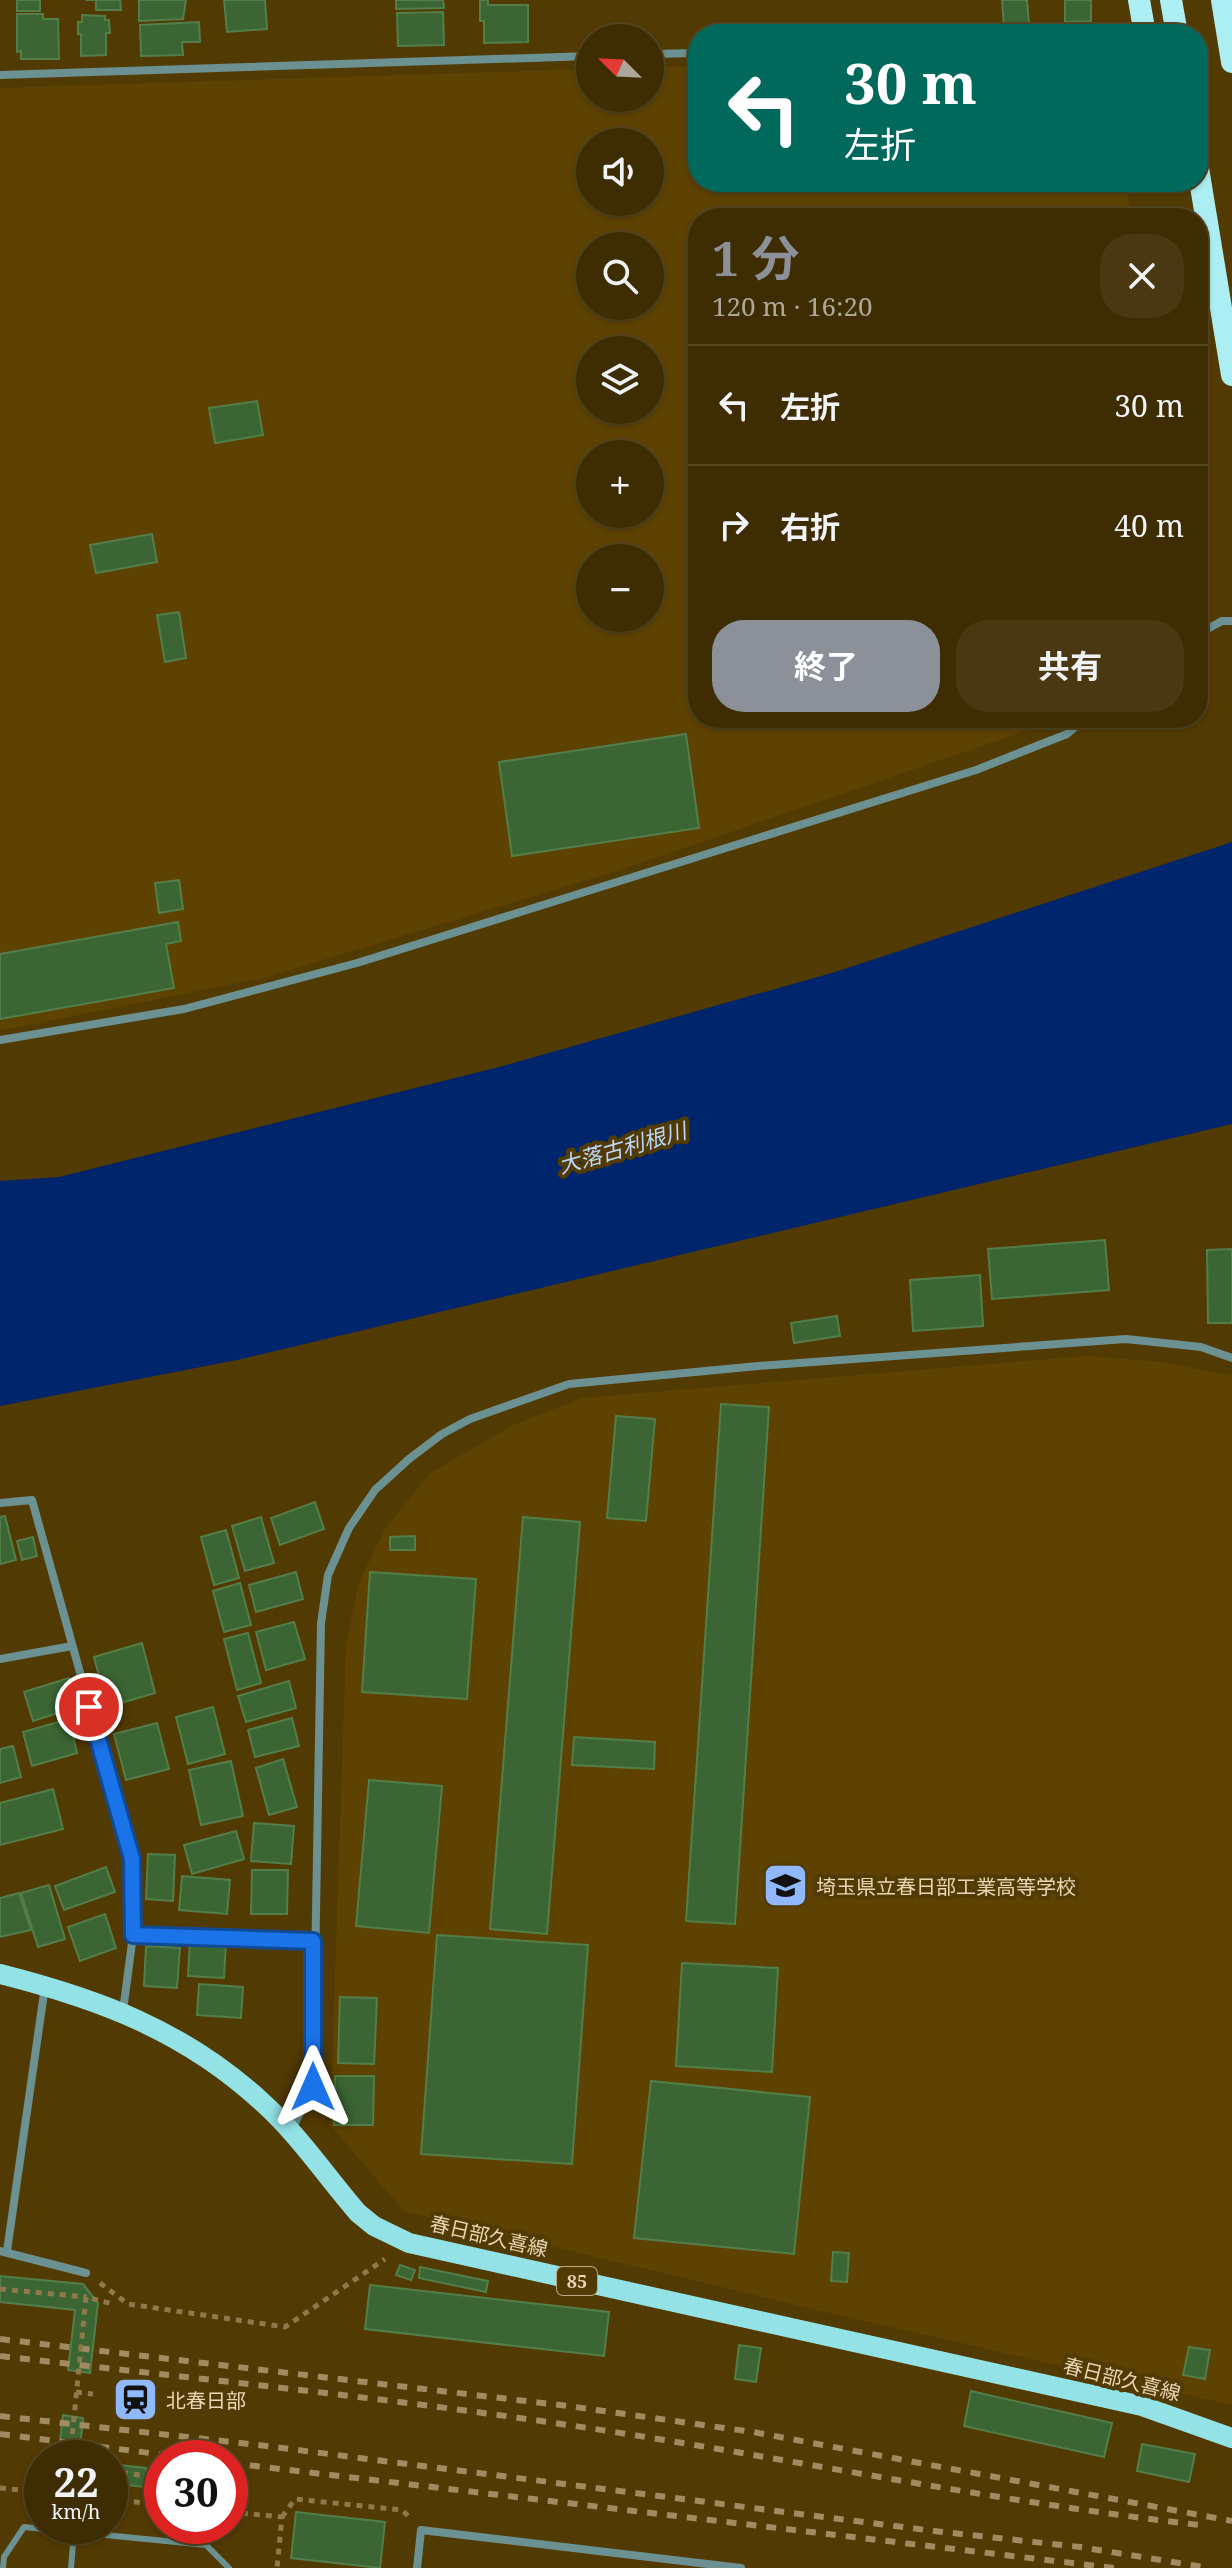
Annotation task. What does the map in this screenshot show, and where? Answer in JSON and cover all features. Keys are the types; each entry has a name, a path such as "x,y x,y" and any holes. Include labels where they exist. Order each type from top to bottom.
{"highway":[{"path":"1139,0 1143,24"},
{"path":"1171,0 1175,24"},
{"path":"1225,0 1232,62"},
{"path":"1208,231 1232,375"},
{"path":"1208,260 1219,300"}],"main road":[{"name":"春日部久喜線","path":"0,1974 45,1985 122,2012 161,2031 233,2077 291,2132 358,2213 374,2226 409,2243 1142,2406 1232,2438"}],"street":[{"path":"664,54 688,53"},
{"path":"0,75 576,56"},
{"path":"1208,629 1222,621 1232,621"},
{"path":"0,1040 184,1009 357,963 976,770 1067,734 1074,728"},
{"path":"291,2132 313,2087 313,1941 321,1623 328,1575 349,1528 375,1490 409,1459 442,1434 470,1419 569,1384 758,1366 1126,1339 1201,1347 1232,1358"},
{"path":"0,1503 32,1500 132,1859 133,1935 122,2012"},
{"path":"0,1659 72,1646"},
{"path":"133,1935 313,1941"},
{"path":"45,1985 3,2251 86,2273"},
{"path":"417,2568 421,2530 741,2568"}],"lane":[{"path":"3,2568 4,2557 24,2527"},
{"path":"128,2537 206,2545 229,2568"},
{"path":"71,2568 73,2544"}],"path":[{"path":"86,2273 128,2304 285,2327 409,2243"},
{"path":"0,2289 86,2297 113,2304 113,2293"},
{"path":"72,2440 86,2297"},
{"path":"76,2392 93,2394"},
{"path":"0,2488 24,2490"},
{"path":"277,2568 282,2517 295,2499 402,2510 421,2530"},
{"path":"248,2514 282,2517"}],"shaded area":[{"path":"688,66 688,192 1127,192 1130,208 688,208 688,728 1034,728 623,869 267,977 0,1031 0,88 576,69 576,112 664,112 664,67"},
{"name":"埼玉県立春日部工業高等学校","path":"1086,1356 1162,1362 1232,1376 1232,2405 404,2211 330,2125 346,1647 359,1582 385,1529 430,1473 513,1425 582,1398"}],"water":[{"name":"大落古利根川","path":"1232,842 1232,1124 237,1360 0,1406 0,1181 59,1177 499,1067 835,972"}],"building":[{"path":"17,0 40,0 40,11 17,11"},
{"path":"96,0 120,0 121,10 96,10"},
{"path":"139,0 186,0 183,19 139,21"},
{"path":"224,0 265,0 267,29 227,32"},
{"path":"396,0 443,0 444,8 396,9"},
{"path":"480,0 488,0 488,5 528,5 528,42 484,43"},
{"path":"1002,0 1027,0 1029,24 1004,24"},
{"path":"1065,0 1091,0 1091,21 1065,22"},
{"path":"443,12 444,45 398,46 397,13"},
{"path":"17,14 43,14 43,19 58,19 59,59 21,59 21,51 17,52"},
{"path":"82,15 105,16 105,20 109,20 106,55 81,56 78,22 82,22"},
{"path":"199,22 200,42 182,42 183,55 141,56 140,25"},
{"path":"257,401 263,435 215,443 209,408"},
{"path":"152,534 157,562 96,573 90,545"},
{"path":"179,612 186,658 165,662 157,615"},
{"path":"686,734 699,828 512,856 499,762"},
{"path":"179,880 183,909 159,913 155,883"},
{"path":"178,922 181,941 166,944 174,988 0,1019 0,954"},
{"path":"1105,1240 1109,1290 992,1299 988,1249"},
{"path":"1232,1249 1232,1323 1208,1323 1207,1250"},
{"path":"980,1275 983,1326 913,1331 910,1280"},
{"path":"837,1316 840,1336 794,1343 791,1323"},
{"path":"721,1404 769,1407 735,1924 686,1921"},
{"path":"616,1416 655,1419 646,1521 607,1518"},
{"path":"315,1502 324,1529 280,1545 271,1518"},
{"path":"5,1516 16,1560 0,1564 0,1517"},
{"path":"261,1517 274,1563 245,1571 232,1526"},
{"path":"523,1517 580,1522 547,1934 490,1929"},
{"path":"226,1530 239,1578 214,1585 201,1537"},
{"path":"415,1536 415,1550 390,1550 390,1537"},
{"path":"33,1537 37,1556 22,1560 17,1541"},
{"path":"296,1572 303,1599 256,1612 249,1585"},
{"path":"370,1572 476,1579 467,1699 362,1692"},
{"path":"240,1583 251,1625 224,1632 213,1591"},
{"path":"294,1622 305,1659 266,1670 256,1632"},
{"path":"248,1633 261,1683 237,1690 224,1639"},
{"path":"142,1643 155,1693 107,1707 94,1657"},
{"path":"69,1678 77,1707 33,1721 24,1692"},
{"path":"289,1681 296,1708 246,1722 238,1696"},
{"path":"213,1707 225,1754 188,1764 176,1717"},
{"path":"292,1718 299,1746 255,1757 248,1730"},
{"path":"69,1719 77,1753 32,1766 23,1732"},
{"path":"157,1723 169,1769 126,1780 114,1734"},
{"path":"574,1737 655,1742 654,1769 572,1765"},
{"path":"13,1746 21,1777 0,1783 0,1749"},
{"path":"283,1759 297,1807 269,1815 256,1768"},
{"path":"231,1761 243,1816 201,1825 189,1770"},
{"path":"369,1780 442,1786 429,1933 356,1926"},
{"path":"53,1789 63,1829 0,1845 0,1803"},
{"path":"254,1823 294,1826 291,1864 251,1861"},
{"path":"236,1831 244,1859 192,1874 184,1845"},
{"path":"148,1854 175,1855 173,1901 146,1899"},
{"path":"106,1867 115,1892 64,1910 55,1886"},
{"path":"252,1870 288,1870 287,1914 251,1914"},
{"path":"182,1876 230,1880 227,1914 179,1910"},
{"path":"49,1885 65,1939 38,1947 21,1893"},
{"path":"19,1893 31,1930 0,1937 0,1898"},
{"path":"105,1914 116,1948 80,1961 68,1927"},
{"path":"437,1935 588,1945 572,2164 421,2154"},
{"path":"190,1940 226,1942 224,1978 188,1976"},
{"path":"146,1946 180,1948 177,1988 144,1986"},
{"path":"682,1963 778,1968 772,2072 676,2066"},
{"path":"199,1984 243,1987 241,2018 197,2015"},
{"path":"340,1997 377,1998 374,2064 338,2063"},
{"path":"335,2076 374,2076 373,2125 334,2125"},
{"path":"651,2081 810,2097 794,2254 634,2238"},
{"path":"833,2252 849,2253 847,2282 831,2281"},
{"path":"400,2265 415,2270 411,2280 396,2275"},
{"path":"420,2267 488,2281 486,2292 419,2278"},
{"path":"0,2276 83,2284 98,2303 90,2373 68,2370 75,2310 0,2302"},
{"path":"370,2285 609,2312 604,2356 365,2329"},
{"path":"739,2345 761,2348 756,2382 735,2379"},
{"path":"1189,2347 1210,2350 1205,2379 1183,2375"},
{"path":"971,2391 1112,2423 1104,2457 964,2426"},
{"path":"63,2415 83,2418 81,2440 60,2440"},
{"path":"1142,2444 1195,2454 1189,2482 1137,2471"},
{"path":"128,2466 144,2468 144,2487 128,2485"},
{"path":"296,2512 385,2522 380,2568 291,2558"}],"railway":[{"path":"0,2339 568,2406 753,2432 1232,2521"},
{"path":"0,2356 497,2415 647,2437 1041,2504 1200,2525"},
{"path":"0,2416 1080,2547 1210,2568"},
{"path":"0,2434 144,2452"},
{"path":"248,2465 1114,2568"}],"place":[{"name":"埼玉県立春日部工業高等学校","path":"785,1886"},
{"name":"北春日部","path":"135,2400"}],"route":[{"path":"89,1707 132,1859 133,1935 313,1941 313,2087"}]}
